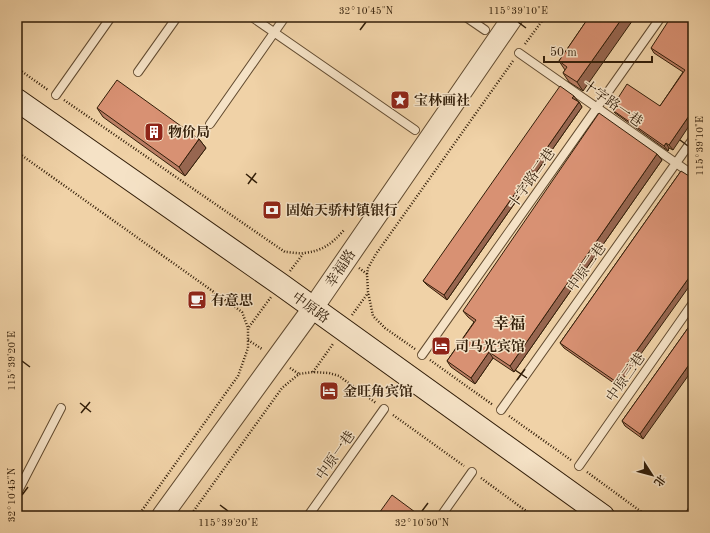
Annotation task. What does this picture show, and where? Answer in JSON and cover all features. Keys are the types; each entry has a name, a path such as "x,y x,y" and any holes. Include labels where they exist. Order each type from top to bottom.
{"main road":[{"name":"中原路","path":"17,100 313,308 604,516"}],"street":[{"name":"幸福路","path":"162,516 313,308 513,17"}],"lane":[{"path":"56,95 111,17"},
{"path":"138,72 177,17"},
{"path":"252,17 415,130"},
{"path":"210,124 285,17"},
{"path":"466,17 485,30"},
{"name":"十字路二巷","path":"422,355 661,17"},
{"name":"十字路一巷","path":"519,53 693,175"},
{"name":"中原二巷","path":"501,410 693,139"},
{"name":"中原三巷","path":"579,466 693,303"},
{"path":"17,493 61,408"},
{"name":"中原一巷","path":"308,516 384,409"},
{"path":"441,516 472,472"},
{"path":"689,516 693,509"}],"path":[{"path":"17,68 285,252 303,254 324,248 337,238 345,229"},
{"path":"17,152 242,312 248,328 248,348 238,376 138,516"}],"building":[{"path":"589,17 623,17 577,82 563,73 567,67 559,61"},
{"path":"671,17 684,17 693,23 693,110 669,145 666,143 664,146 611,109 627,84 660,106 685,70 651,48"},
{"name":"物价局","path":"117,80 199,139 179,167 97,108"},
{"path":"560,86 574,96 572,98 579,102 444,295 423,281"},
{"path":"599,113 657,154 510,366 489,352 471,378 447,361 476,320 463,311"},
{"path":"693,155 693,166 688,162"},
{"path":"681,171 689,176 693,174 693,272 615,381 560,343"},
{"path":"693,321 693,359 640,434 622,421"},
{"path":"392,495 415,512 411,516 377,516"}],"place":[{"name":"宝林画社","path":"400,100"},
{"name":"物价局","path":"154,132"},
{"name":"固始天骄村镇银行","path":"272,210"},
{"name":"有意思","path":"197,300"},
{"name":"司马光宾馆","path":"441,346"},
{"name":"金旺角宾馆","path":"329,391"}],"district":[{"name":"幸福","path":"509,323"}]}
